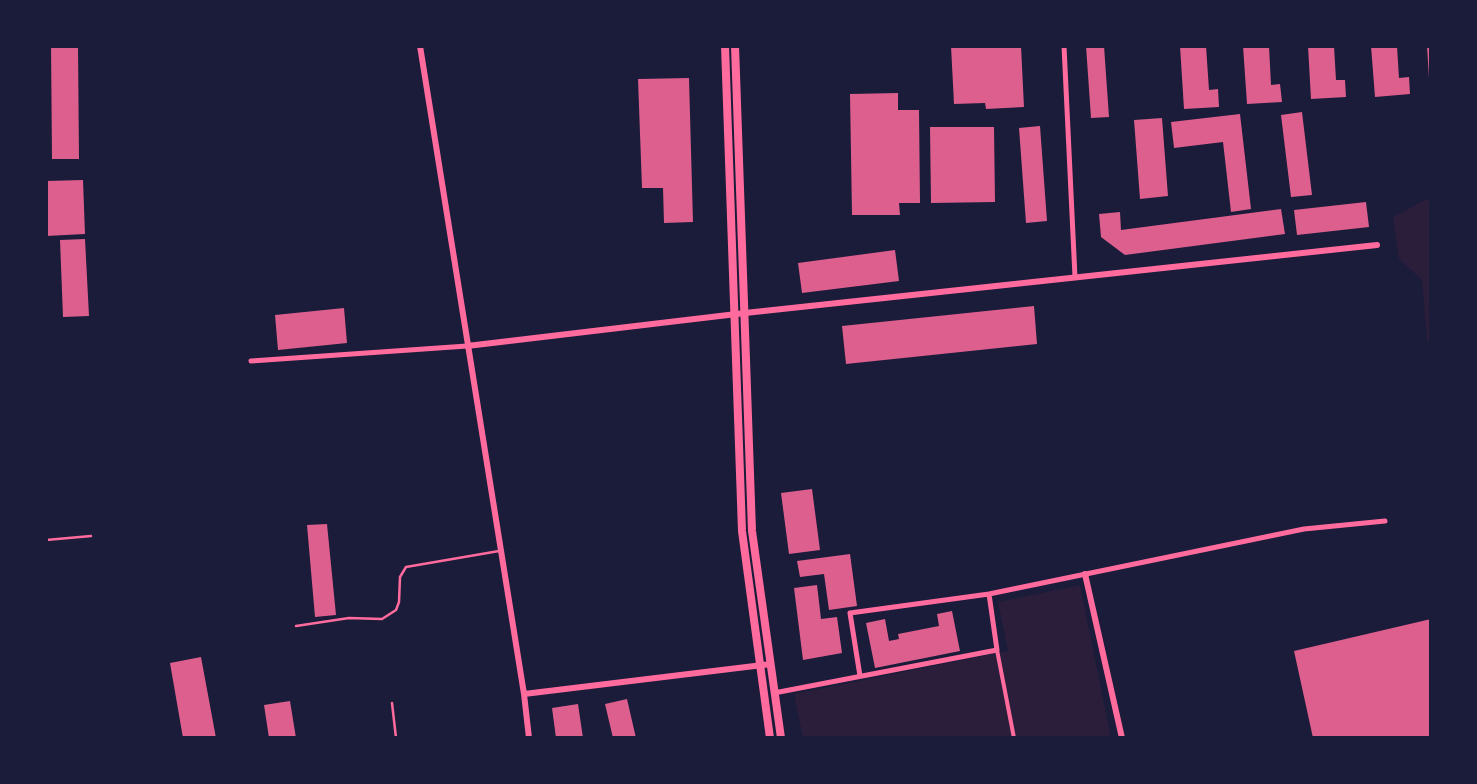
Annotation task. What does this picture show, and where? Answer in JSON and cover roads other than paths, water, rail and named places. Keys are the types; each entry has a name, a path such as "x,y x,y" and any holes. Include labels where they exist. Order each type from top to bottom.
{"main road":[{"path":"726,46 742,531 770,738"},
{"path":"736,46 752,531 781,738"}],"street":[{"path":"420,46 524,694 529,738"},
{"path":"1064,46 1075,276"},
{"path":"251,361 467,346 1075,276 1377,245"},
{"path":"860,676 850,613 989,594 1304,529 1385,521"},
{"path":"1085,574 1122,738"},
{"path":"989,594 997,650 1014,738"},
{"path":"774,693 997,650"},
{"path":"524,694 771,664"}],"lane":[{"path":"46,540 91,536"},
{"path":"296,626 349,618 382,620 396,610 399,602 400,577 406,567 501,551"},
{"path":"392,704 396,738"}]}
